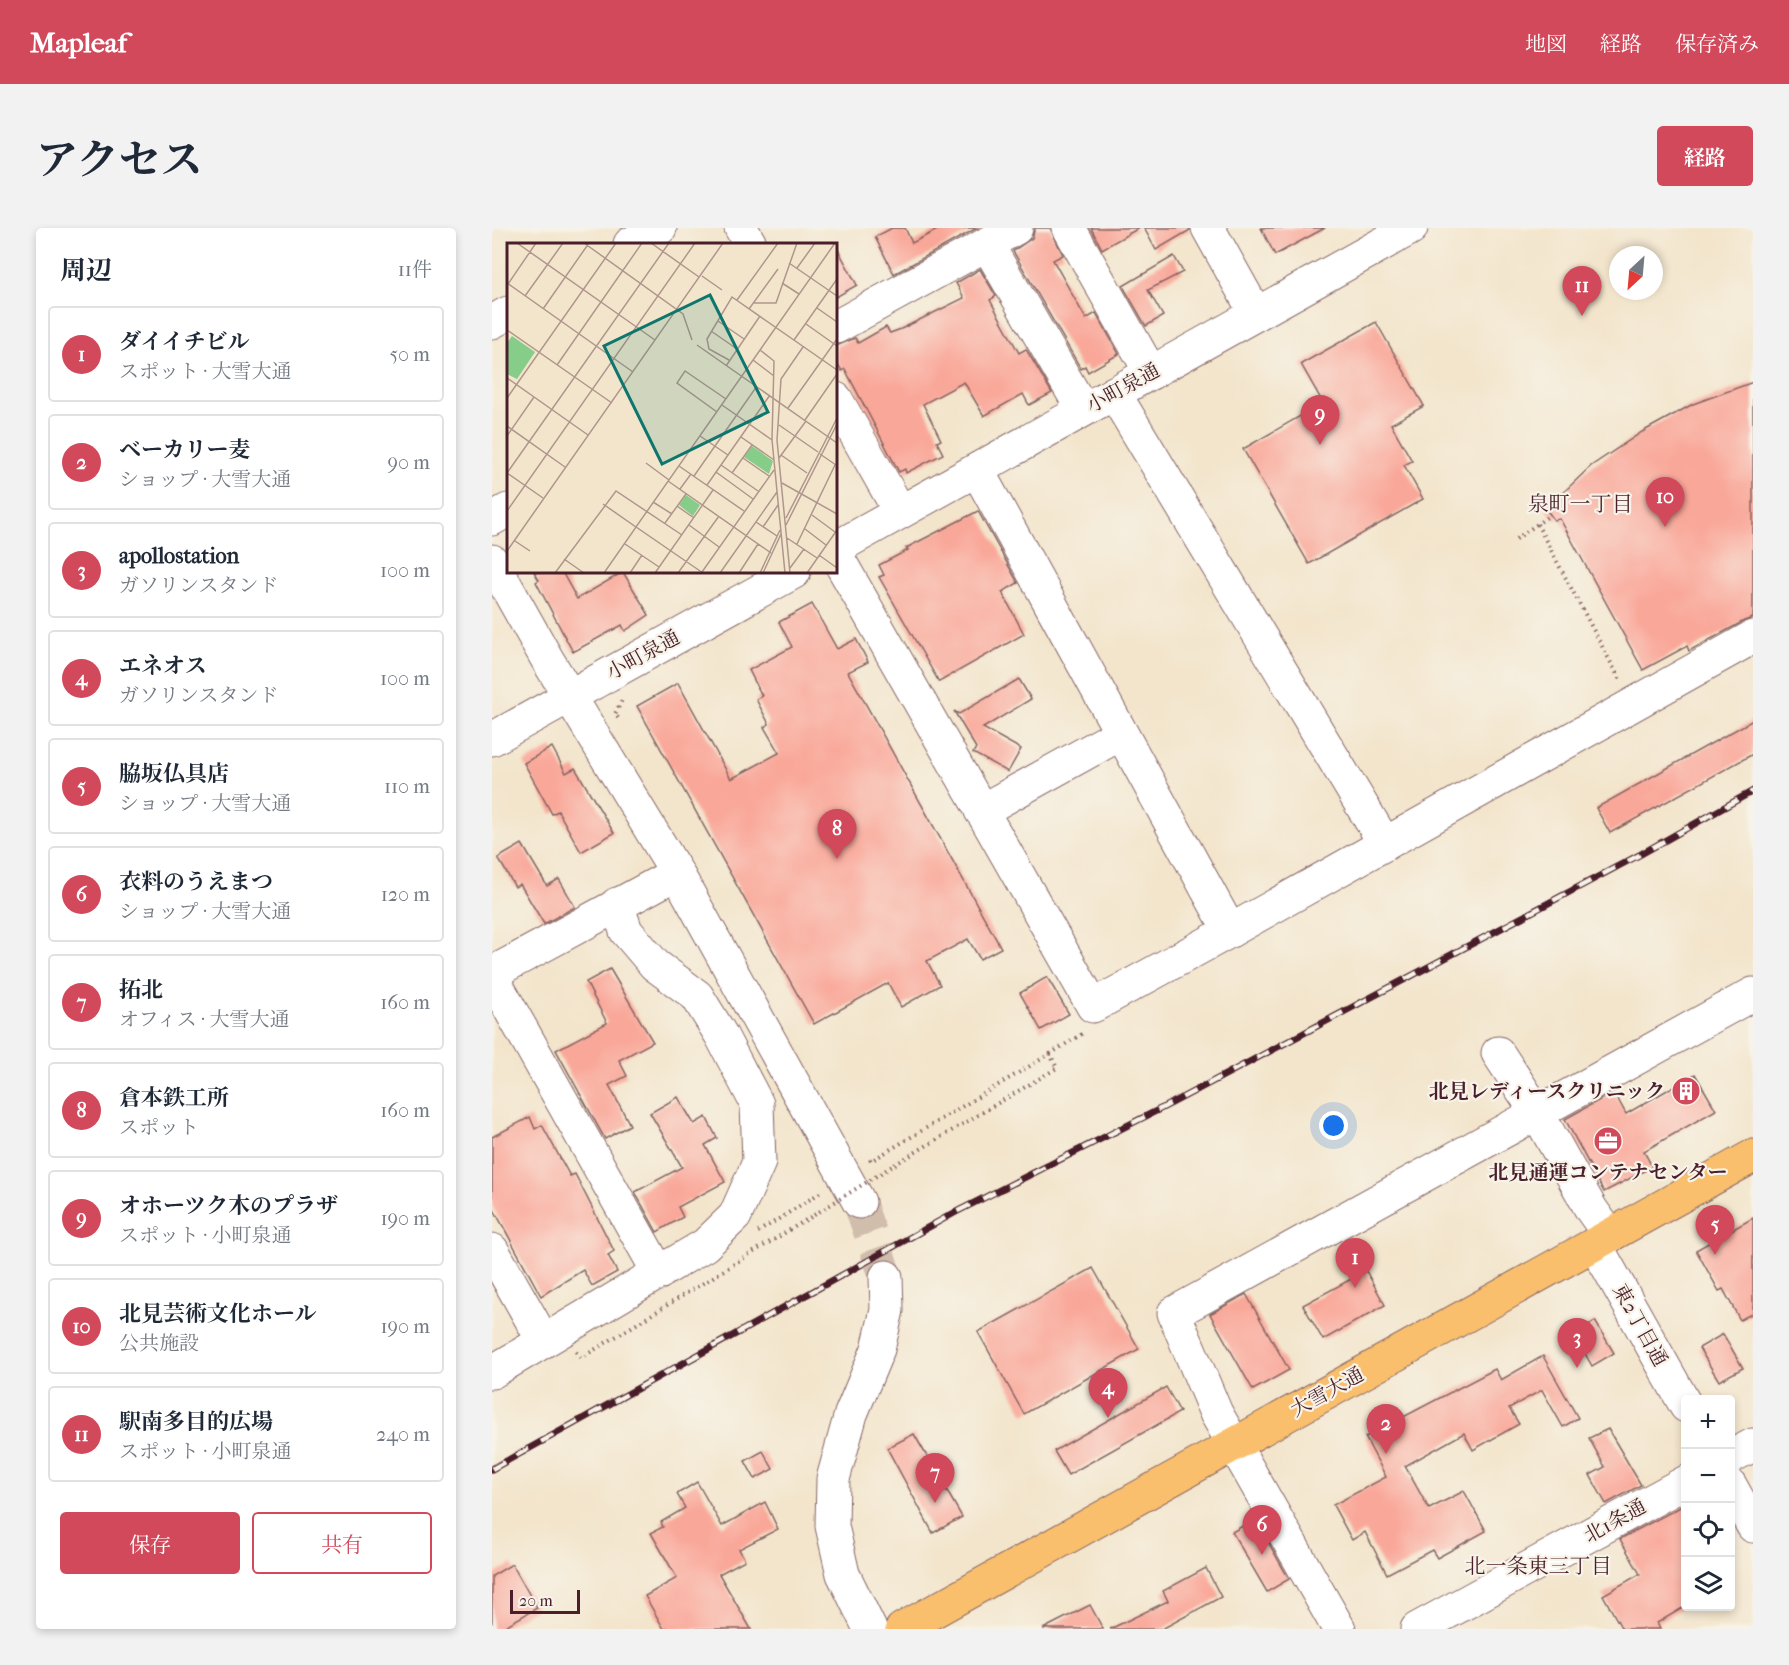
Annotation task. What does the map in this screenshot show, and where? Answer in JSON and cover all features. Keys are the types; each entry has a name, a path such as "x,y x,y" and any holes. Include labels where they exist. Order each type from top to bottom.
{"highway":[{"name":"大雪大通","path":"902,1629 1753,1156"}],"street":[{"path":"632,243 660,228"},
{"path":"741,228 749,243"},
{"path":"837,326 1016,228"},
{"path":"1069,228 1150,373"},
{"path":"1208,228 1256,314"},
{"name":"小町泉通","path":"837,547 1411,228"},
{"path":"987,244 1083,410"},
{"path":"492,322 507,314"},
{"path":"1114,393 1384,844"},
{"path":"837,401 900,512"},
{"path":"977,470 1230,931"},
{"path":"492,519 507,511"},
{"path":"837,557 1093,1006 1753,637"},
{"path":"492,561 677,873 859,1202"},
{"name":"小町泉通","path":"492,739 792,573"},
{"path":"981,811 1120,734"},
{"path":"659,1273 492,975 617,904 677,873"},
{"path":"492,1372 558,1344 659,1273 705,1245 735,1216 759,1162 757,1104 697,996 655,965 626,931 617,904"},
{"path":"1338,1629 1216,1413 1174,1313 1753,994"},
{"name":"東2丁目通","path":"1498,1053 1538,1114 1681,1396"},
{"path":"492,1250 558,1344"},
{"path":"870,1629 843,1574 832,1526 833,1479 851,1414 878,1349 887,1310 886,1277"},
{"path":"1735,1455 1753,1445"},
{"name":"北1条通","path":"1417,1629 1681,1485"},
{"path":"1735,1492 1753,1526"}],"path":[{"path":"1516,539 1550,514"},
{"path":"1537,524 1633,704"},
{"path":"613,672 626,695 615,714 621,724"},
{"path":"558,1344 581,1358 894,1165 1057,1068 1050,1054 871,1161 865,1151"},
{"path":"755,1234 826,1189"}],"building":[{"path":"892,228 905,228 912,243 941,228 977,228 894,274 875,237"},
{"path":"1035,228 1050,228 1063,255 1053,260 1086,319 1096,313 1119,354 1088,372 1085,366 1081,369 1013,251 1032,238"},
{"path":"1091,228 1139,228 1102,249"},
{"path":"1144,228 1189,228 1190,230 1156,250"},
{"path":"1261,228 1325,228 1275,255"},
{"path":"837,248 857,285 837,296"},
{"path":"1174,256 1183,272 1148,290 1163,316 1146,326 1123,286"},
{"path":"980,269 996,296 990,300 1019,353 1026,349 1052,393 1029,405 1023,394 984,416 964,382 923,404 941,440 937,442 943,454 906,473 905,469 899,472 845,369 842,371 837,363 837,346 855,338 858,343 886,327 890,333 901,329 964,298 956,283"},
{"path":"1376,322 1424,406 1391,424 1412,461 1404,465 1423,499 1309,564 1243,449 1323,403 1301,364"},
{"path":"1753,382 1753,618 1689,651 1687,646 1643,670 1560,519 1554,520 1546,509 1591,466 1642,432 1693,404"},
{"path":"978,511 1018,583 1002,592 1024,634 939,682 879,577 884,575 879,565 908,550 906,548"},
{"path":"535,573 563,573 577,599 624,573 649,615 625,631 622,625 573,652 536,582 539,580"},
{"path":"812,604 837,649 856,639 868,662 848,672 1001,948 980,959 968,939 927,961 940,985 901,1007 888,983 814,1024 637,706 678,683 731,779 779,753 764,727 769,724 756,699 762,696 749,670 792,647 779,622"},
{"path":"1019,679 1031,699 983,728 1021,749 1008,772 973,753 976,748 954,711 959,714"},
{"path":"1753,720 1753,754 1610,833 1596,808"},
{"path":"552,747 566,773 575,768 614,833 581,852 558,811 552,814 524,763"},
{"path":"522,844 547,886 559,879 575,907 544,924 520,884 515,887 498,858"},
{"path":"610,969 653,1042 619,1060 627,1076 609,1085 630,1125 605,1139 556,1050 607,1023 586,982"},
{"path":"1047,977 1069,1014 1041,1030 1020,993"},
{"path":"1695,1074 1716,1110 1644,1151 1652,1167 1604,1192 1565,1119 1614,1092 1626,1114"},
{"path":"678,1097 694,1124 706,1117 717,1138 705,1145 725,1182 678,1207 683,1217 657,1232 635,1192 682,1167 650,1113"},
{"path":"530,1117 535,1129 542,1125 570,1176 575,1174 614,1251 608,1255 617,1272 592,1286 583,1270 541,1296 492,1206 492,1137"},
{"path":"1753,1218 1753,1313 1740,1320 1723,1289 1719,1291 1696,1250"},
{"path":"1093,1268 1139,1349 1024,1414 978,1332"},
{"path":"1366,1271 1385,1305 1323,1340 1303,1305"},
{"path":"1246,1294 1289,1370 1253,1390 1210,1314"},
{"path":"1595,1321 1614,1353 1592,1366 1574,1334"},
{"path":"1723,1334 1743,1368 1719,1381 1699,1348"},
{"path":"1543,1356 1578,1418 1563,1427 1542,1390 1509,1408 1519,1424 1473,1450 1464,1433 1405,1466 1429,1509 1464,1491 1486,1531 1437,1558 1432,1550 1387,1574 1365,1532 1352,1540 1333,1505 1386,1477 1365,1437 1495,1369 1501,1380"},
{"path":"1166,1387 1180,1412 1068,1475 1054,1451"},
{"path":"1608,1429 1641,1485 1606,1504 1590,1475 1605,1467 1589,1438"},
{"path":"914,1434 962,1517 933,1533 887,1448"},
{"path":"763,1451 773,1469 755,1479 745,1461"},
{"path":"697,1482 722,1526 765,1502 778,1529 739,1549 745,1560 719,1574 751,1629 664,1629 645,1596 677,1578 651,1533 663,1527 661,1522 685,1508 677,1494"},
{"path":"1681,1507 1681,1609 1657,1623 1660,1629 1622,1629 1603,1595 1640,1574 1620,1539"},
{"path":"1255,1519 1289,1579 1267,1592 1232,1532"},
{"path":"512,1564 537,1608 500,1629 492,1629 492,1576"},
{"path":"1206,1568 1221,1597 1162,1629 1110,1629 1168,1601 1163,1591"},
{"path":"1090,1605 1103,1629 1043,1629"}],"tunnel":[{"path":"859,1202 886,1277"}],"railway":[{"path":"492,1469 956,1212 1172,1103 1641,854 1753,791"}],"place":[{"name":"駅南多目的広場","path":"1582,316"},
{"name":"オホーツク木のプラザ","path":"1320,445"},
{"name":"北見芸術文化ホール","path":"1665,527"},
{"name":"倉本鉄工所","path":"837,859"},
{"name":"北見レディースクリニック","path":"1686,1091"},
{"name":"北見通運コンテナセンター","path":"1608,1141"},
{"name":"脇坂仏具店","path":"1715,1255"},
{"name":"ダイイチビル","path":"1355,1288"},
{"name":"apollostation","path":"1577,1368"},
{"name":"エネオス","path":"1108,1418"},
{"name":"ベーカリー麦","path":"1386,1454"},
{"name":"拓北","path":"935,1503"},
{"name":"衣料のうえまつ","path":"1262,1555"}],"district":[{"name":"泉町一丁目","path":"1580,504"},
{"name":"北一条東三丁目","path":"1538,1566"}]}
